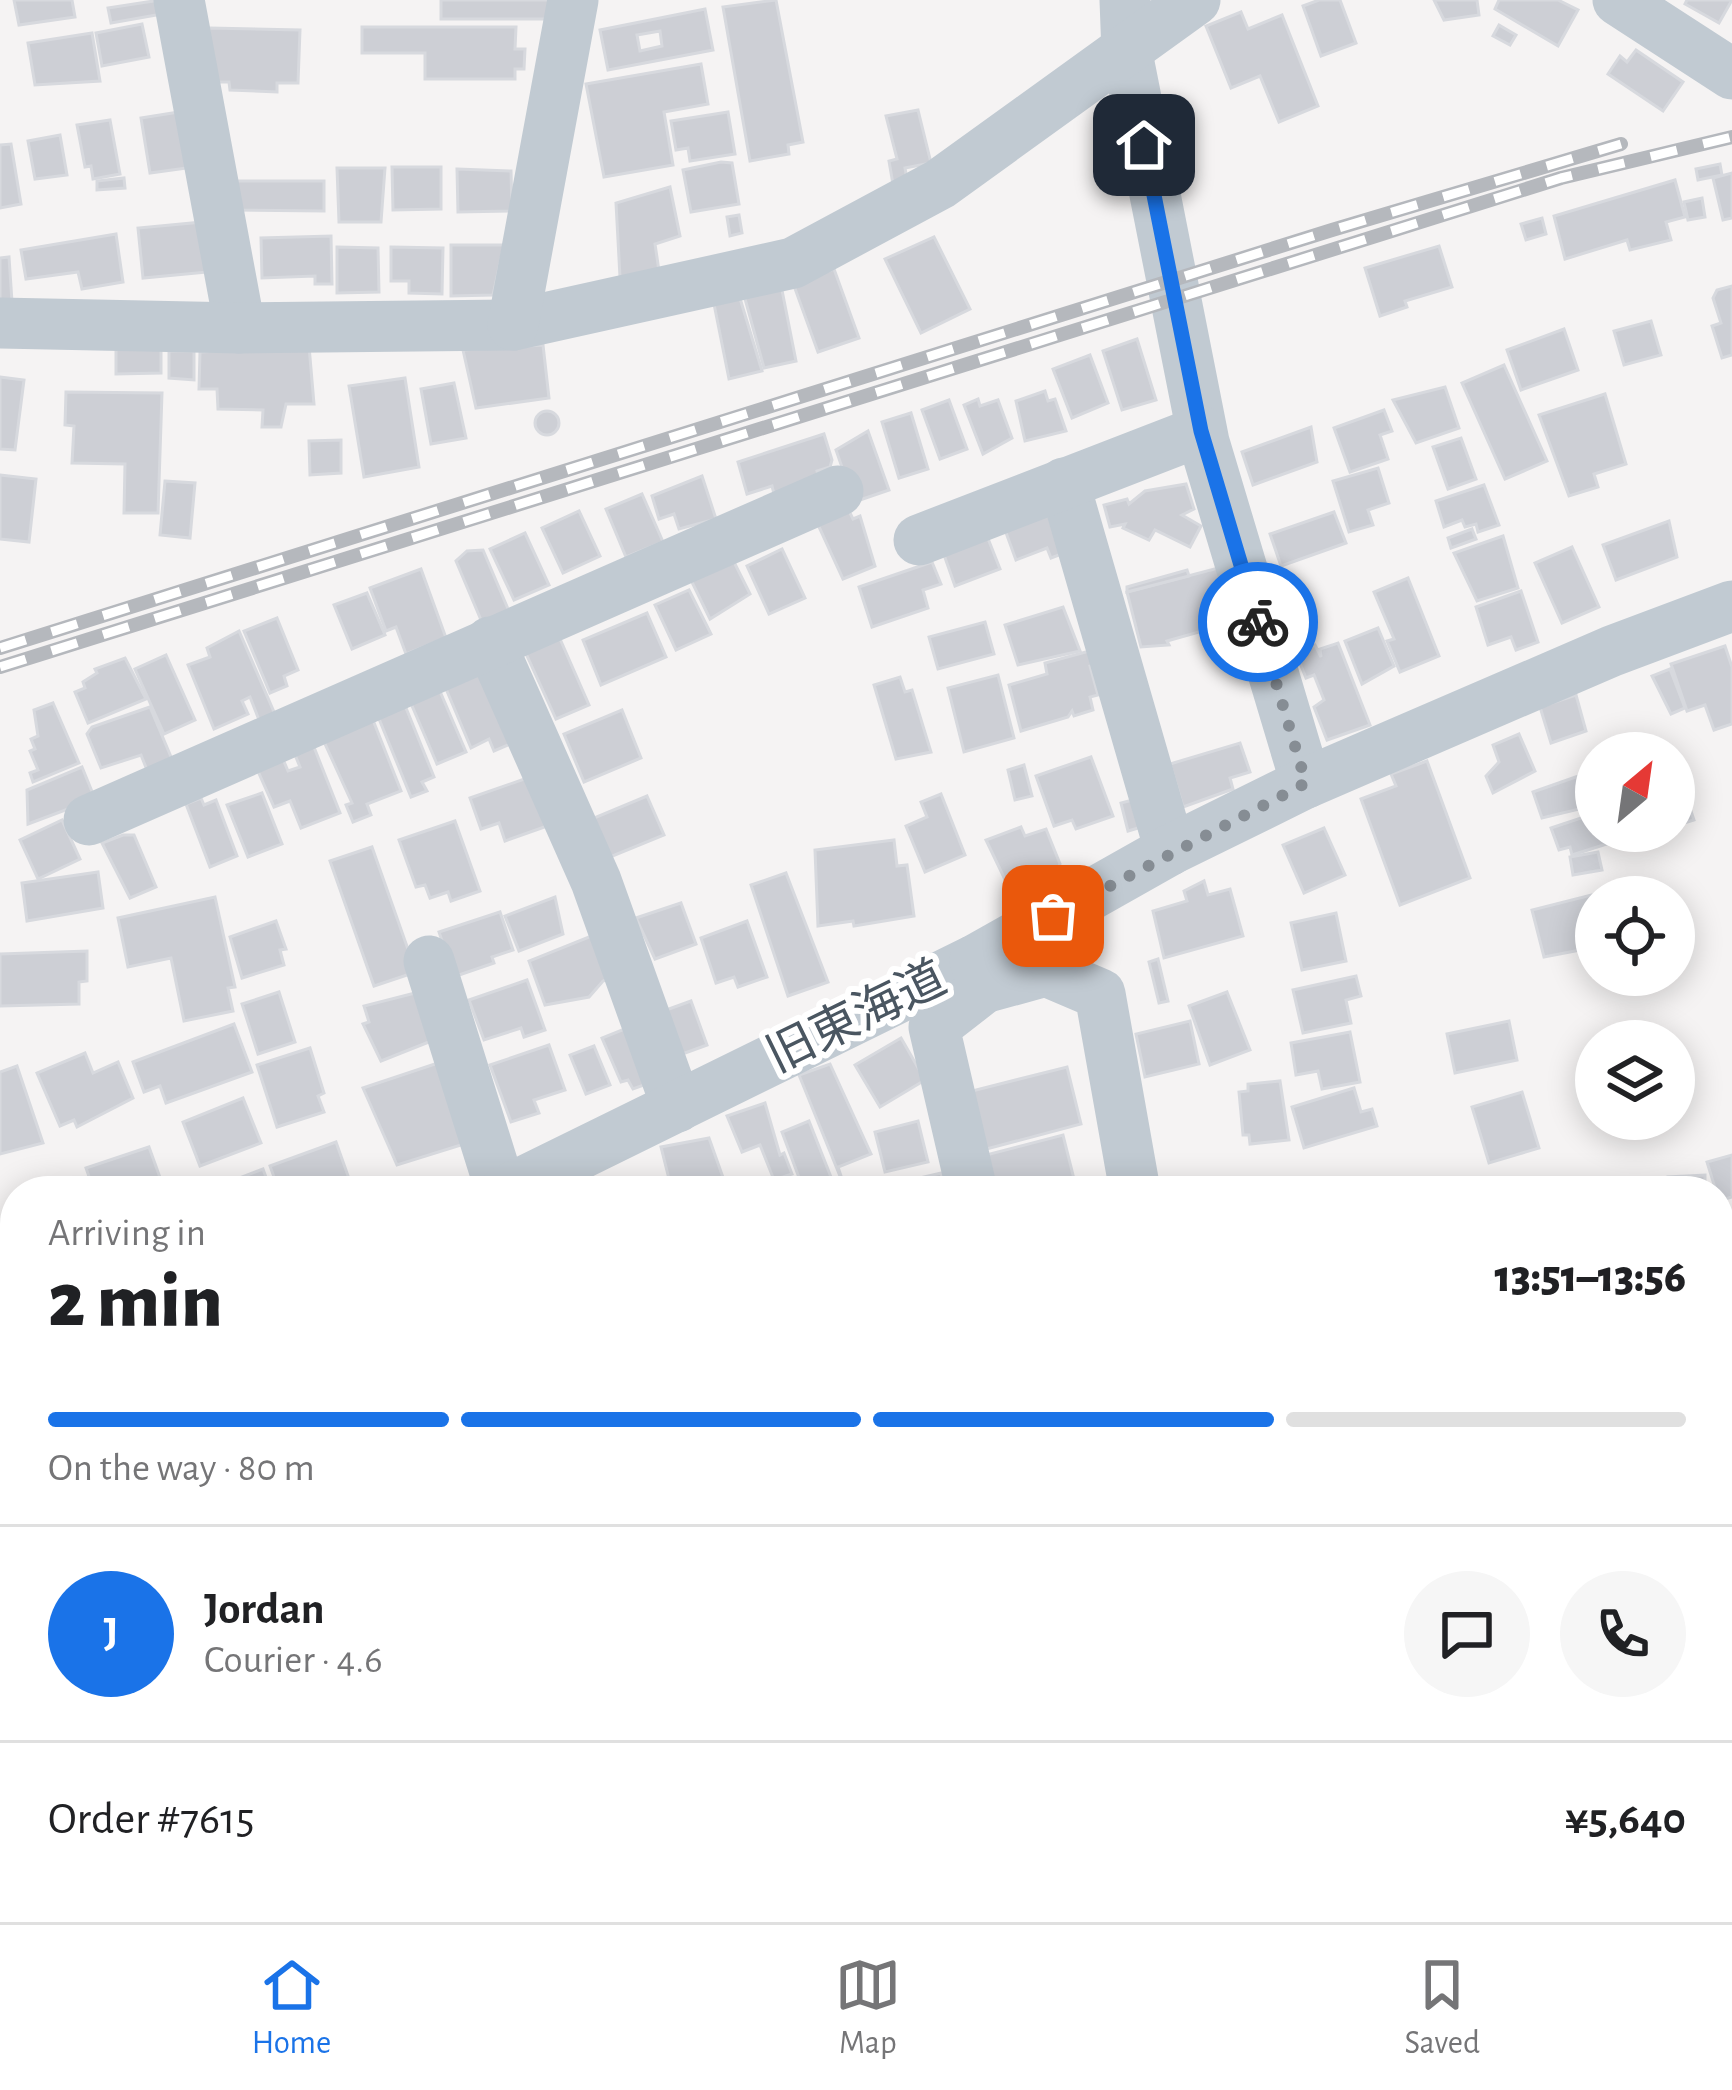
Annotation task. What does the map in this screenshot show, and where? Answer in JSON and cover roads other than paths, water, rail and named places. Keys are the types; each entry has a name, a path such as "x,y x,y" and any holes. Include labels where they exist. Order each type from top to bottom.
{"street":[{"path":"179,0 240,328"},
{"path":"513,325 573,0"},
{"path":"1125,0 1127,53 1201,431 1306,783"},
{"path":"0,323 240,328 513,325 793,263 940,184 1195,0"},
{"path":"1618,0 1732,74"},
{"path":"919,540 1201,431"},
{"path":"1064,483 1170,850"},
{"path":"89,820 838,491"},
{"name":"旧東海道","path":"534,1176 677,1107 979,974 1170,850 1306,783 1612,651 1732,606"},
{"path":"490,642 596,881 677,1107"},
{"path":"429,962 498,1176"},
{"path":"969,1176 934,1027 979,974 1046,971 1100,994 1133,1176"}],"railway":[{"path":"0,667 1561,178 1732,137"},
{"path":"0,648 1332,230 1621,144"}]}
